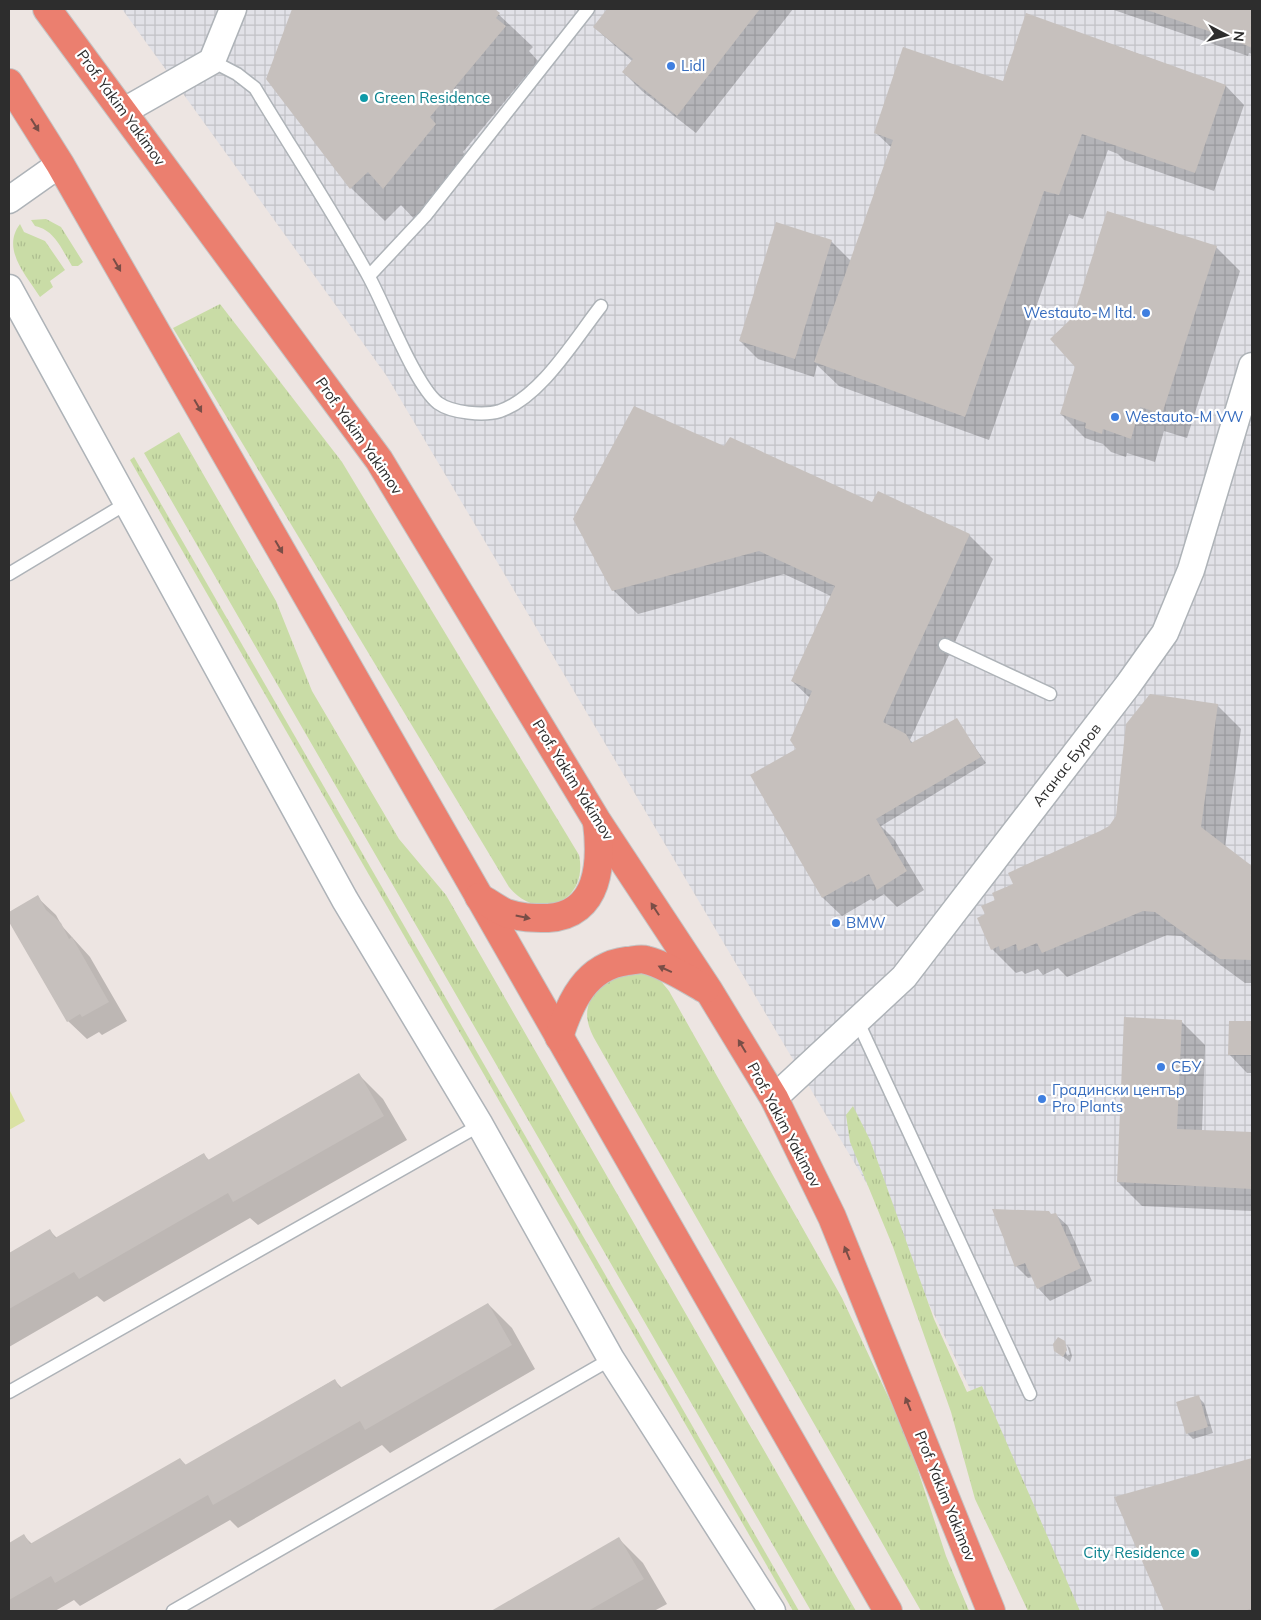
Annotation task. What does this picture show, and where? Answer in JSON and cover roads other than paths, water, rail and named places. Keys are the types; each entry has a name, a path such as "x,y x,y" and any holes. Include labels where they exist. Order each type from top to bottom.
{"highway":[{"name":"Prof. Yakim Yakimov","path":"47,9 124,111 379,460 597,821 709,991 774,1098 832,1217 991,1611"},
{"path":"9,83 60,164 888,1611"},
{"path":"479,897 505,912 528,918 556,917 579,909 590,894 598,867 600,846 597,821"},
{"path":"559,1037 568,1009 584,984 596,971 618,962 644,959 709,991"}],"street":[{"path":"124,111 212,61 233,9"},
{"path":"9,200 60,164"},
{"path":"9,288 345,900 480,1124 611,1359 772,1611"},
{"name":"Атанас Буров","path":"774,1098 858,1022 904,977 1122,693 1165,633 1191,570 1252,366"}],"lane":[{"path":"369,276 425,216 588,9"},
{"path":"212,61 237,74 255,88 369,276 422,384 438,403 466,413 499,412 517,403 536,390 601,306"},
{"path":"9,574 127,503"},
{"path":"945,645 1050,694"},
{"path":"858,1022 1030,1394"},
{"path":"9,1392 480,1124"},
{"path":"173,1611 611,1359"}],"place":[{"name":"Lidl","path":"671,66"},
{"name":"Green Residence","path":"364,98"},
{"name":"Westauto-M ltd.","path":"1146,313"},
{"name":"Westauto-M VW","path":"1115,417"},
{"name":"BMW","path":"836,923"},
{"name":"СБУ","path":"1161,1067"},
{"name":"Градински център Pro Plants","path":"1042,1099"},
{"name":"City Residence","path":"1195,1553"}]}
